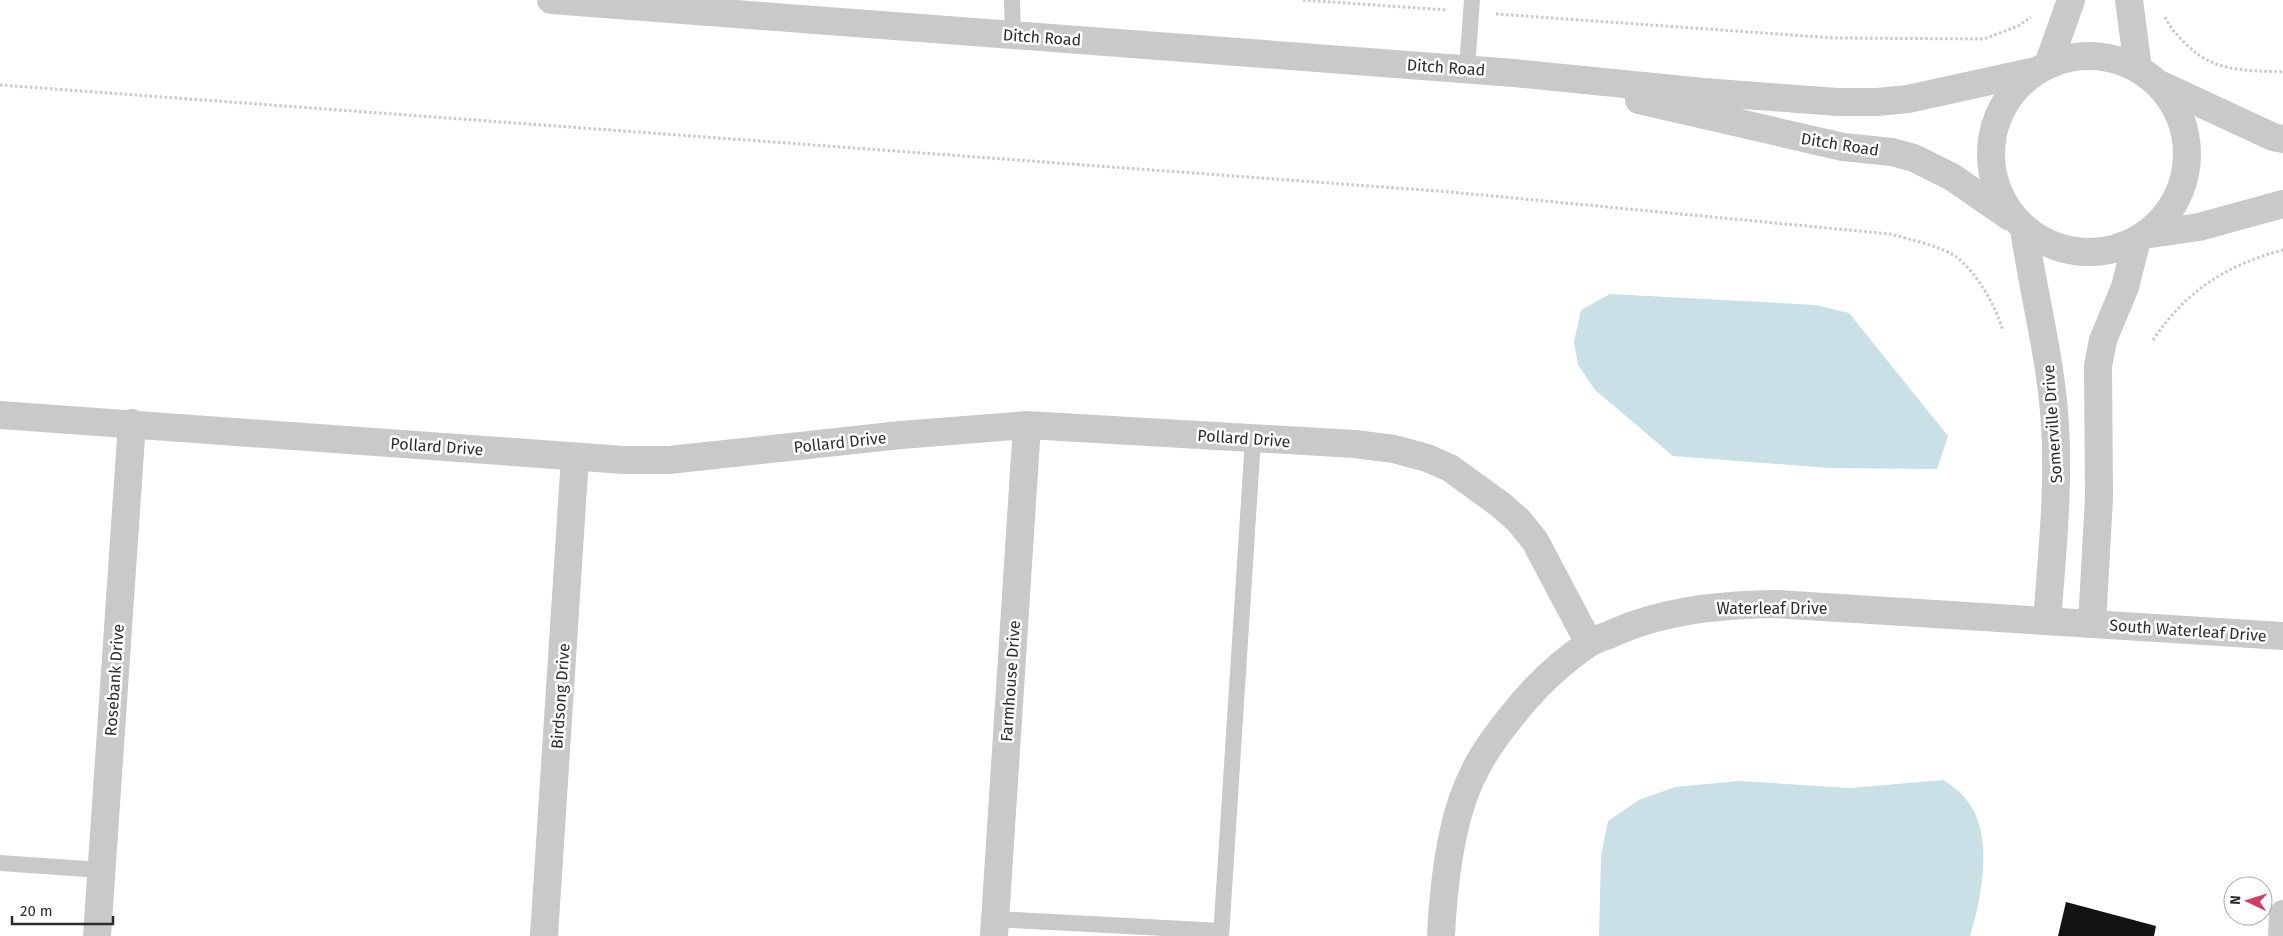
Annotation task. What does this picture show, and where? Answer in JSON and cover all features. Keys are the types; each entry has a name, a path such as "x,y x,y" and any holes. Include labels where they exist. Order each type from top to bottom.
{"street":[{"name":"Ditch Road","path":"551,0 1533,74 1809,101 1877,102 1908,99 2042,68 2070,58 2094,56 2116,60 2146,75"},
{"path":"2020,224 2003,203 1995,184 1991,162 1991,141 1997,120 2006,101 2019,84 2042,68 2072,0"},
{"path":"2092,624 2099,498 2098,366 2104,340 2125,287 2141,238 2169,210 2184,178 2186,160 2182,126 2170,101 2146,75 2129,0"},
{"name":"Ditch Road","path":"1533,74 1844,148 1892,152 1914,158 1952,177 2053,246 2087,253 2121,247 2141,238"},
{"path":"2146,75 2273,137 2283,139"},
{"path":"2141,238 2199,227 2283,204"},
{"name":"Somerville Drive","path":"2020,224 2048,365 2055,424 2056,495 2047,621"},
{"name":"Pollard Drive","path":"0,415 132,423 575,457 669,460 901,435 1027,425 1355,444 1394,449 1427,458 1450,468 1475,485 1519,521 1535,541 1589,644"},
{"name":"Rosebank Drive","path":"96,936 132,423"},
{"name":"Farmhouse Drive","path":"994,927 1027,425"},
{"name":"Birdsong Drive","path":"544,936 575,457"},
{"name":"Waterleaf Drive","path":"1441,936 1448,865 1461,801 1484,751 1520,705 1552,674 1589,644 1629,626 1666,615 1734,604 1776,604 2092,624"},
{"name":"South Waterleaf Drive","path":"2092,624 2283,636"},
{"path":"2282,936 2283,914"}],"lane":[{"path":"1012,0 1013,35"},
{"path":"1467,69 1472,6"},
{"path":"994,927 1221,933 1253,439"},
{"path":"0,863 101,870"}],"path":[{"path":"1303,0 1472,6 1834,38 1984,39 2018,26 2034,13"},
{"path":"2162,11 2172,29 2180,38 2197,55 2212,64 2238,70 2283,72"},
{"path":"0,85 1451,192 1890,234 1930,245 1958,258 1985,291 1997,311 2003,331"},
{"path":"2153,340 2169,316 2225,271 2283,250"}],"water":[{"path":"1610,294 1816,305 1849,313 1948,436 1937,469 1829,468 1673,456 1595,390 1578,365 1574,342 1581,310"},
{"path":"1944,780 1965,798 1974,812 1980,828 1983,846 1982,884 1970,936 1599,936 1601,856 1608,821 1639,800 1675,787 1739,781 1850,788"}],"building":[{"path":"2066,902 2156,926 2154,936 2058,936"}]}
